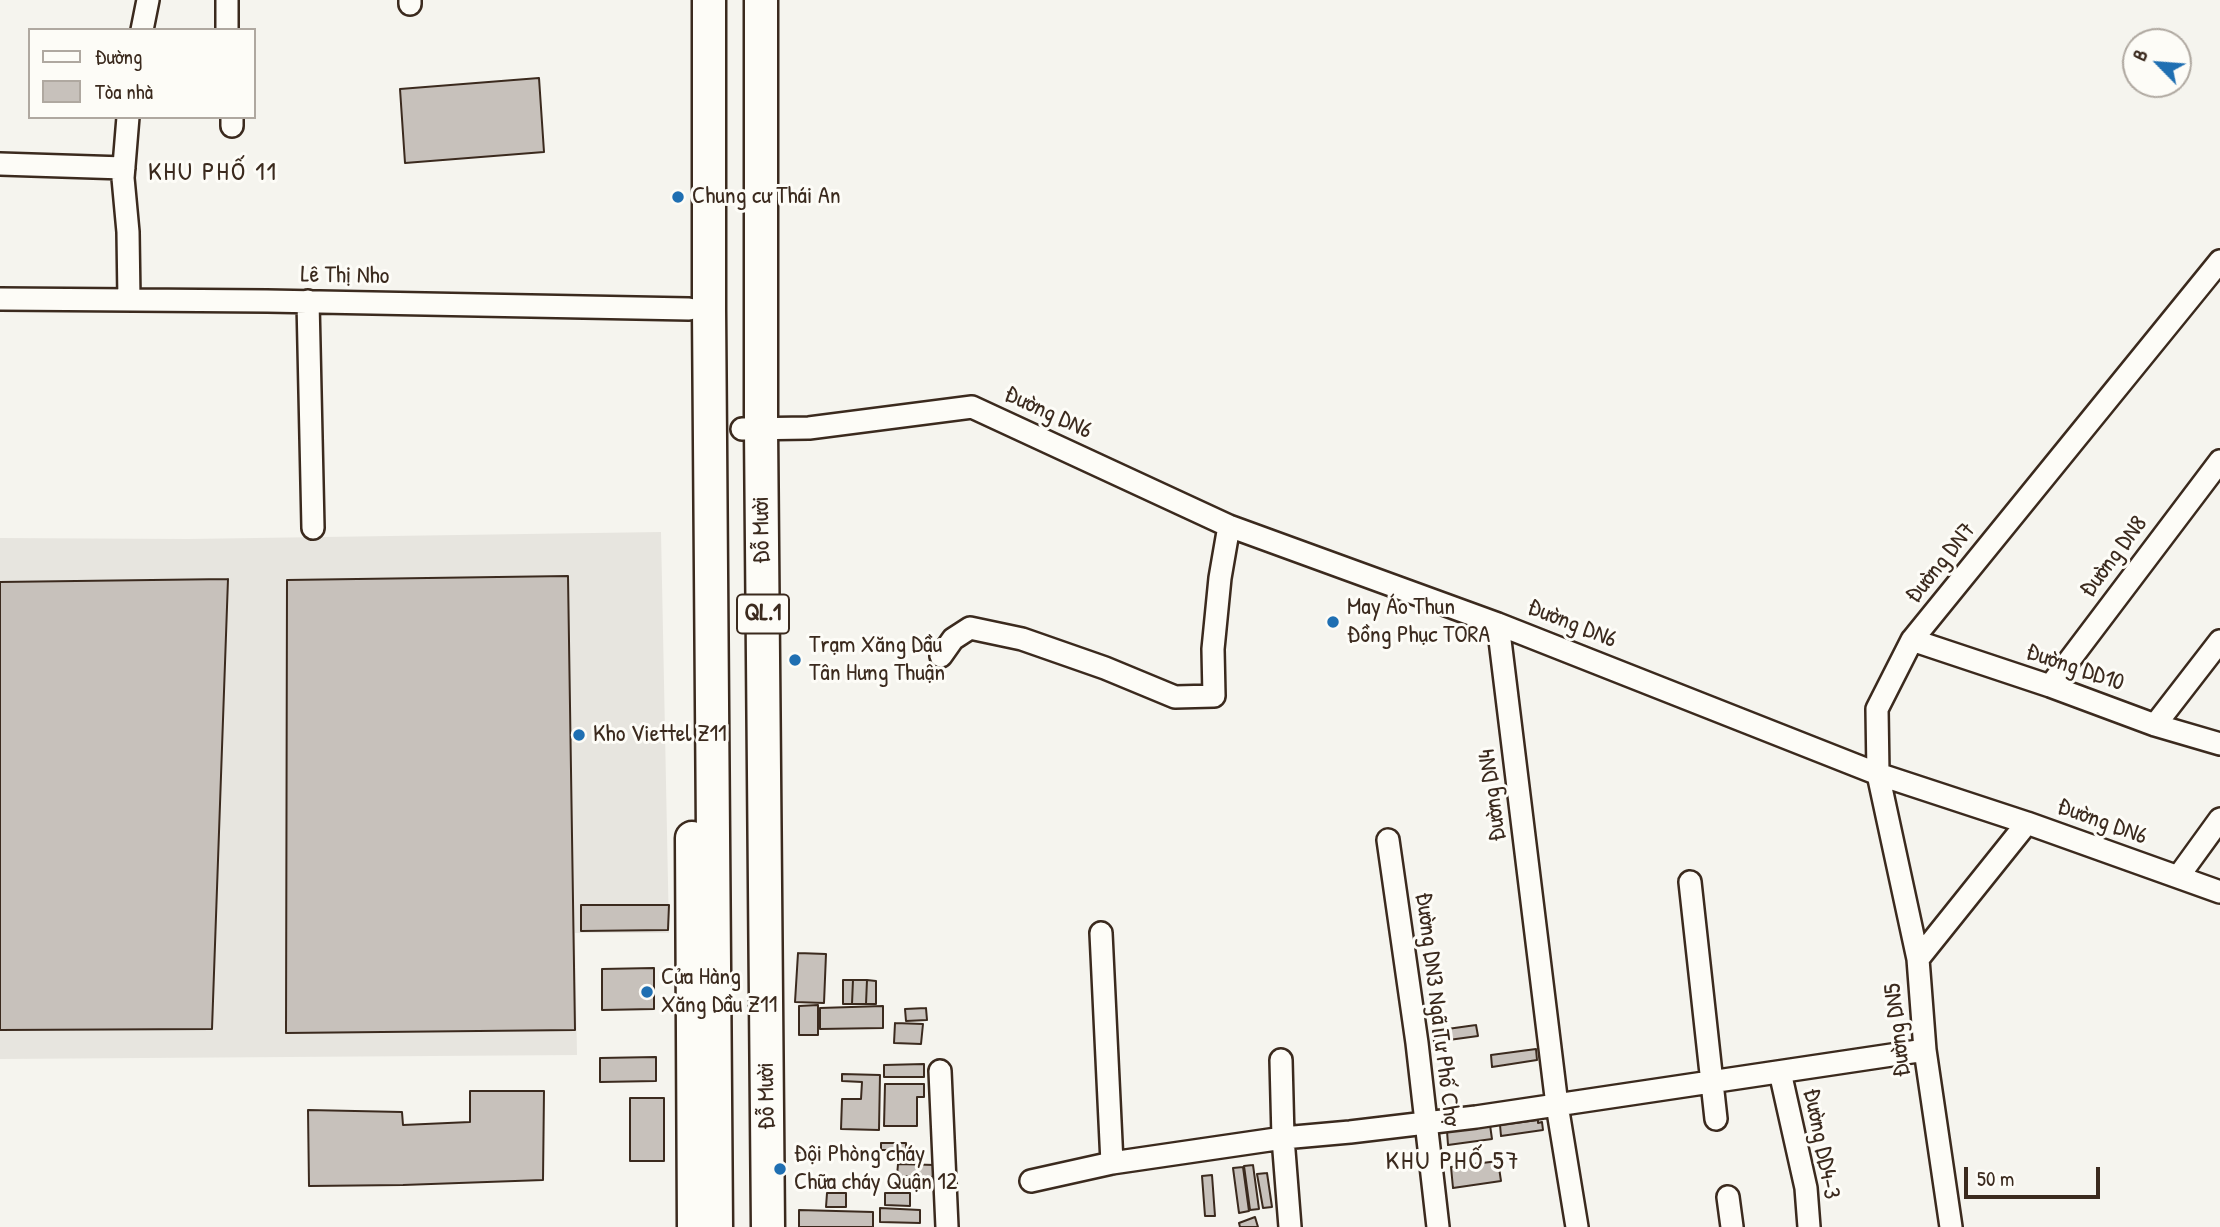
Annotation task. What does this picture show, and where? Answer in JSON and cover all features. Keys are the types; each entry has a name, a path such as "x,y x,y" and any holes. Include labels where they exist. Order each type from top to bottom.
{"highway":[{"name":"Đỗ Mười","path":"688,0 699,310 716,1227"},
{"name":"Đỗ Mười","path":"694,1227 699,310 709,0"},
{"name":"Đỗ Mười","path":"740,0 752,429 768,1227"},
{"name":"Đỗ Mười","path":"749,1227 752,429 761,0"}],"street":[{"path":"142,28 148,0"},
{"path":"227,0 227,28"},
{"path":"128,119 124,168 129,300"},
{"path":"0,164 124,168"},
{"name":"Đường DN7","path":"1918,958 1878,774 1877,709 1912,640 2220,261"},
{"name":"Lê Thị Nho","path":"0,299 699,310"},
{"path":"308,302 313,528"},
{"name":"Đường DN6","path":"752,429 809,428 972,407 1229,526 1499,624 1878,774 2027,823 2220,892"},
{"name":"Đường DN8","path":"2050,686 2220,461"},
{"path":"941,656 953,639 970,628 1022,639 1105,668 1175,697 1214,696 1213,649 1220,578 1229,526"},
{"name":"Đường DN4","path":"1499,624 1557,1105"},
{"name":"Đường DD10","path":"1912,640 2220,744"},
{"path":"2155,724 2220,641"},
{"path":"2178,877 2220,819"},
{"name":"Đường DN5","path":"1951,1227 1925,1050 1918,958 2027,823"},
{"name":"Đường DN3 Ngã Tư Phố Chợ","path":"1388,840 1417,1043 1438,1227"},
{"path":"1690,882 1716,1119"},
{"path":"1101,933 1112,1163"},
{"path":"1031,1181 1112,1163 1283,1138 1426,1123 1557,1105 1925,1050"},
{"path":"1281,1060 1283,1138 1290,1227"},
{"path":"940,1071 947,1227"},
{"name":"Đường DD4-3","path":"1780,1072 1806,1188 1809,1227"},
{"path":"1557,1105 1577,1227"},
{"path":"1728,1197 1732,1227"}],"shaded area":[{"path":"661,532 669,933 575,933 577,1055 0,1059 0,538 188,539"}],"building":[{"path":"539,78 544,152 405,163 400,89"},
{"path":"568,576 575,1030 286,1033 287,580"},
{"path":"228,579 212,1029 0,1030 0,582"},
{"path":"581,905 669,905 668,930 581,931"},
{"path":"798,953 826,954 824,1003 795,1002"},
{"path":"654,968 654,1009 602,1010 602,969"},
{"path":"843,980 853,980 852,1004 843,1004"},
{"path":"853,980 867,980 866,1004 852,1004"},
{"path":"867,980 876,981 876,1004 866,1004"},
{"path":"818,1005 818,1035 799,1035 799,1006"},
{"path":"883,1006 883,1028 820,1029 820,1008"},
{"path":"926,1008 927,1020 906,1021 905,1009"},
{"path":"895,1023 923,1024 921,1044 894,1043"},
{"path":"1476,1025 1478,1036 1434,1042 1433,1031"},
{"path":"1536,1049 1537,1060 1492,1067 1491,1055"},
{"path":"656,1057 656,1081 600,1082 600,1058"},
{"path":"924,1064 924,1077 884,1077 884,1065"},
{"path":"842,1074 880,1075 879,1130 841,1129 842,1099 861,1099 862,1082 842,1081"},
{"path":"885,1084 924,1084 924,1097 917,1097 917,1126 884,1126"},
{"path":"470,1091 544,1091 543,1180 309,1186 308,1110 402,1112 403,1125 470,1122"},
{"path":"630,1098 664,1098 664,1161 630,1161"},
{"path":"1538,1120 1538,1123 1542,1122 1543,1130 1501,1136 1500,1125"},
{"path":"1490,1125 1492,1139 1448,1145 1447,1131"},
{"path":"881,1143 906,1143 906,1150 881,1150"},
{"path":"1498,1161 1501,1181 1453,1188 1451,1167"},
{"path":"898,1164 935,1165 935,1177 897,1176"},
{"path":"1253,1165 1259,1209 1250,1210 1244,1166"},
{"path":"1243,1167 1249,1211 1239,1213 1233,1168"},
{"path":"1267,1173 1272,1207 1263,1208 1257,1174"},
{"path":"1212,1175 1215,1216 1205,1216 1202,1176"},
{"path":"827,1193 846,1193 846,1207 826,1207"},
{"path":"885,1193 910,1193 910,1206 885,1205"},
{"path":"880,1208 920,1210 920,1223 880,1222"},
{"path":"799,1210 873,1212 873,1227 799,1227"},
{"path":"1255,1217 1258,1227 1240,1227 1239,1223"}],"place":[{"name":"Chung cư Thái An","path":"678,197"},
{"name":"May Áo Thun Đồng Phục TORA","path":"1333,622"},
{"name":"Trạm Xăng Dầu Tân Hưng Thuận","path":"795,660"},
{"name":"Kho Viettel Z11","path":"579,735"},
{"name":"Cửa Hàng Xăng Dầu Z11","path":"647,992"},
{"name":"Đội Phòng cháy Chữa cháy Quận 12","path":"780,1169"}],"district":[{"name":"KHU PHỐ 11","path":"213,173"},
{"name":"KHU PHỐ 57","path":"1453,1162"}]}
